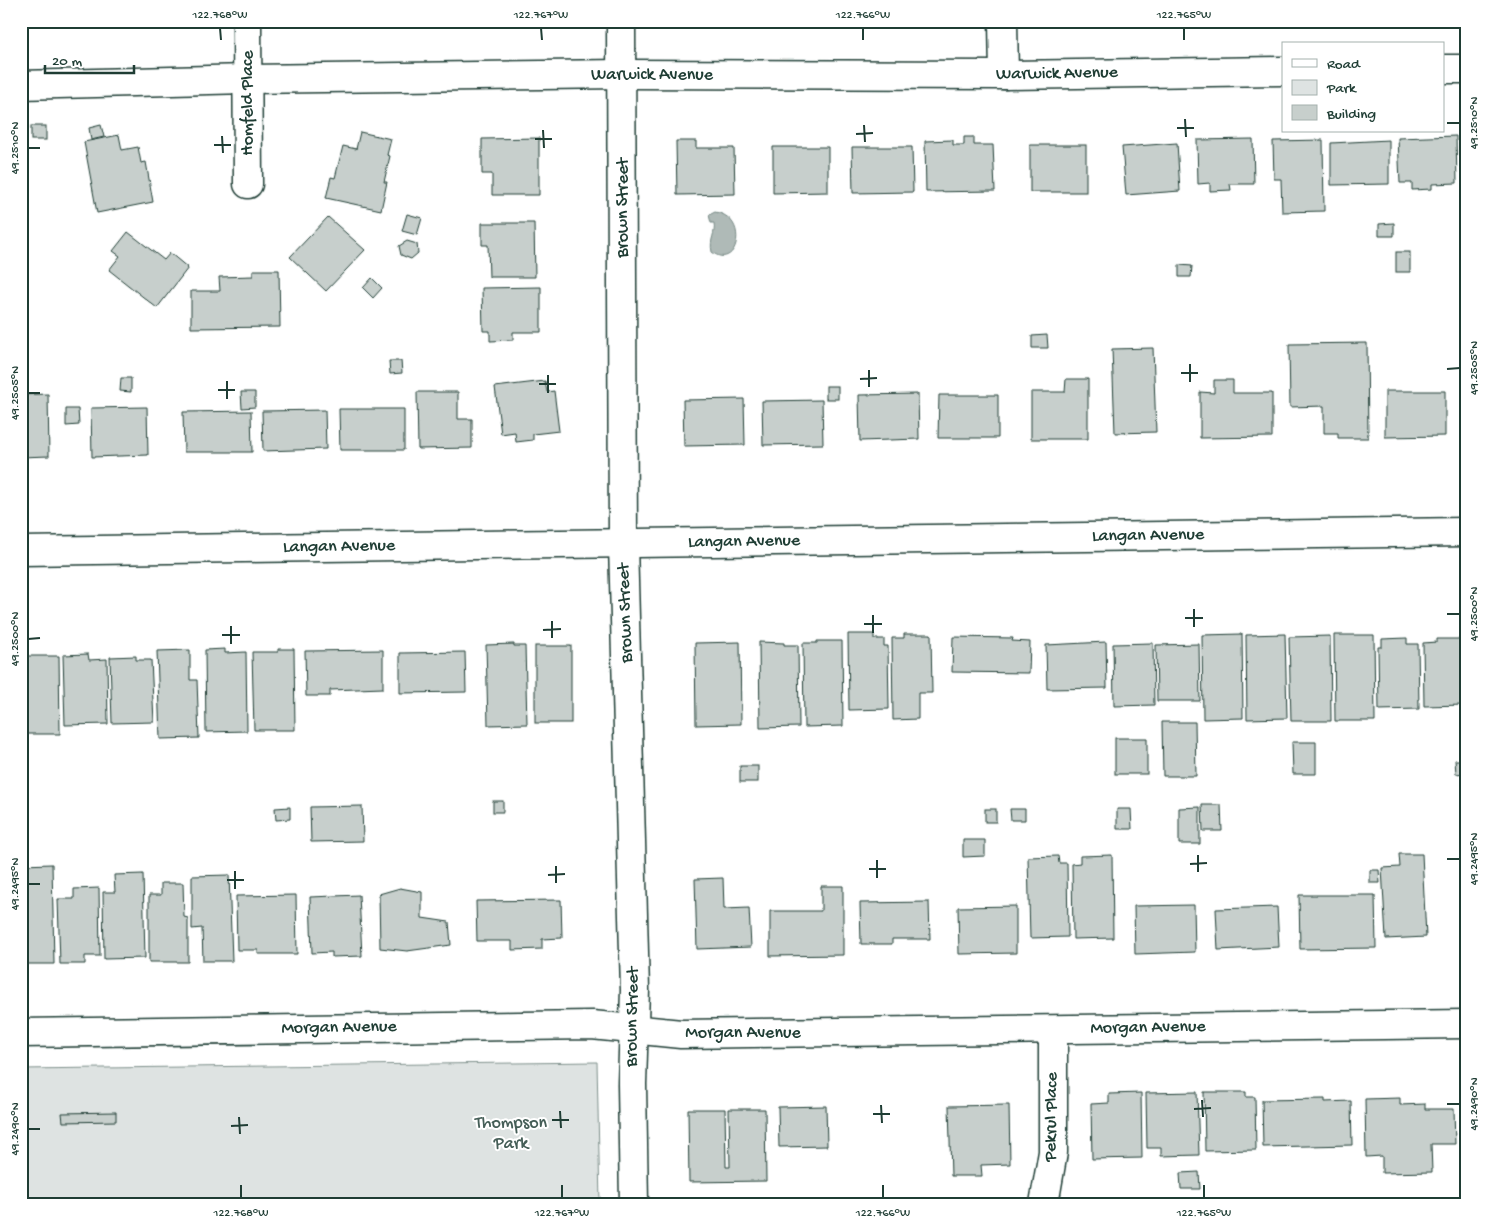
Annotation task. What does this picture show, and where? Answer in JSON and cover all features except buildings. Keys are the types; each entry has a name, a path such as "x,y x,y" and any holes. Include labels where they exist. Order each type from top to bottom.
{"street":[{"name":"Homfeld Place","path":"247,21 248,184"},
{"name":"Brown Street","path":"621,21 623,544 635,990 632,1084 634,1204"},
{"path":"1003,21 1004,75"},
{"path":"1444,69 1466,69"},
{"name":"Warwick Avenue","path":"21,85 622,74 1004,75 1282,71"},
{"name":"Langan Avenue","path":"21,550 1466,532"},
{"name":"Morgan Avenue","path":"21,1033 592,1024 681,1034 1466,1024"},
{"name":"Pekrul Place","path":"1044,1204 1053,1152 1053,1030"}],"green space":[{"name":"Thompson Park","path":"597,1062 600,1204 21,1204 21,1069"}],"shaded area":[{"path":"715,212 726,216 733,224 736,233 736,242 733,250 728,255 721,256 712,252 711,244 714,223 711,223 709,215"}]}
